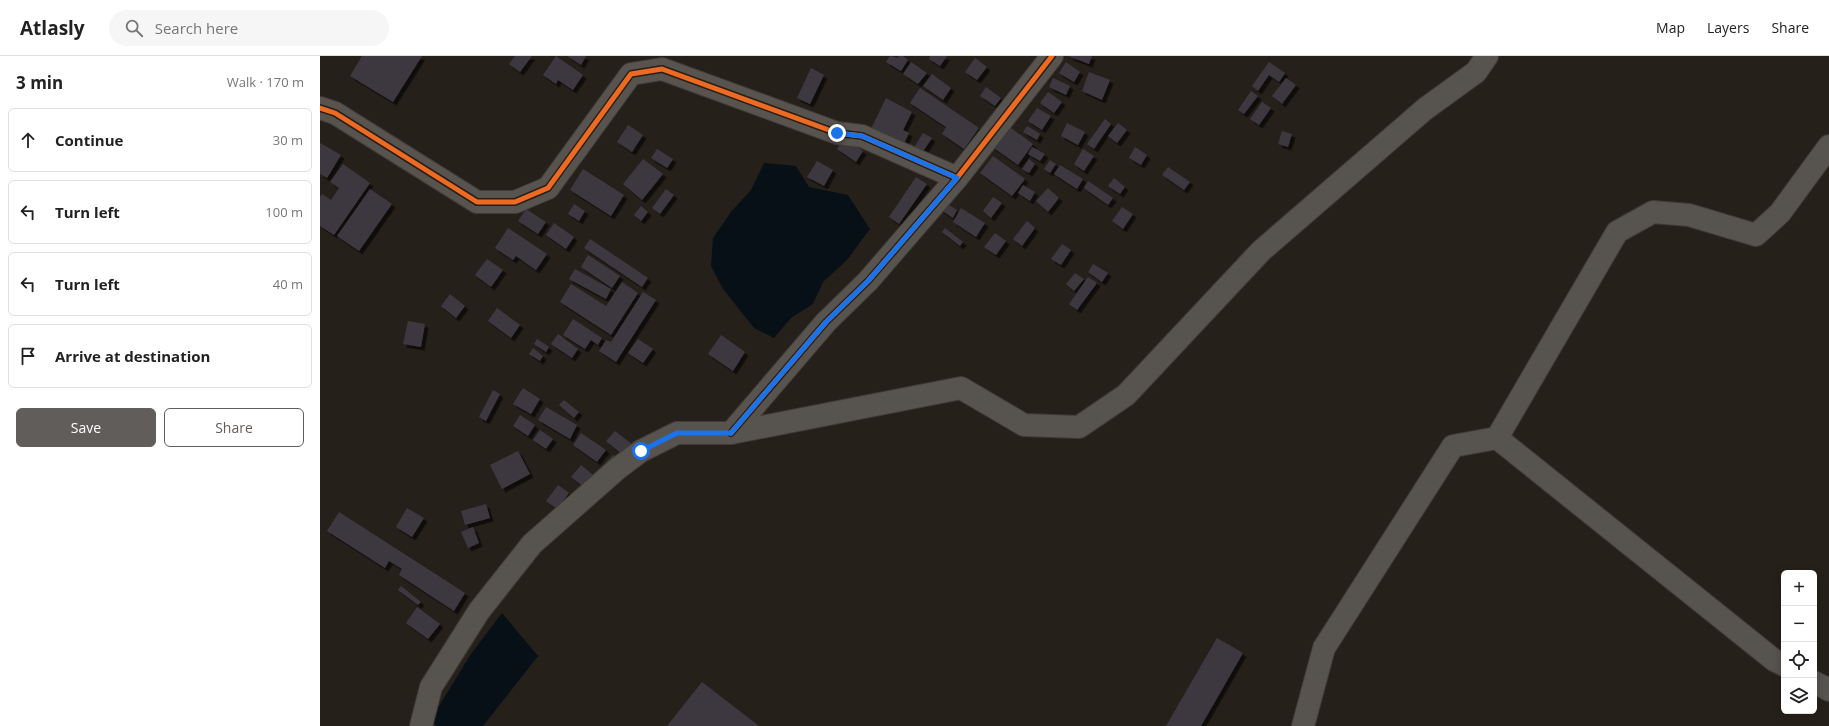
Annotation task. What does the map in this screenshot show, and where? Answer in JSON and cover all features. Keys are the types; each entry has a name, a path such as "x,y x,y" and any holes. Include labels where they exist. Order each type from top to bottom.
{"street":[{"path":"731,433 826,322 868,281 957,178 1052,56"},
{"path":"421,726 431,688 479,611 532,544 617,469 641,451 677,433 731,433 961,388 1024,425 1079,427 1126,395 1261,250 1426,109 1476,72 1487,56"},
{"path":"320,108 335,113 477,202 515,202 548,188 631,74 662,69 837,133 862,136 957,178"},
{"path":"1497,438 1617,232 1653,212 1690,215 1756,234 1780,213 1829,146"},
{"path":"1302,726 1324,648 1453,446 1497,438 1781,664"},
{"path":"1817,684 1829,690"}],"shaded area":[{"path":"764,163 796,166 809,187 848,195 870,229 847,260 823,282 813,304 791,318 774,338 754,328 723,289 711,266 713,238 731,212 751,190"},
{"path":"502,613 538,656 483,726 436,726 431,719 471,654"}],"building":[{"path":"362,56 422,56 393,102 350,76"},
{"path":"515,56 532,56 520,72 509,64"},
{"path":"556,56 583,75 573,90 558,80 556,84 543,75"},
{"path":"567,56 586,56 581,65"},
{"path":"890,56 898,58 899,56 903,56 908,60 901,71 886,62"},
{"path":"930,56 947,56 940,66 929,59"},
{"path":"1068,56 1092,56 1089,64"},
{"path":"975,58 987,67 977,80 965,72"},
{"path":"911,62 927,73 918,84 903,74"},
{"path":"1066,62 1080,72 1074,82 1059,73"},
{"path":"1269,62 1285,73 1279,82 1269,75 1258,91 1252,86"},
{"path":"811,68 824,75 810,104 797,98"},
{"path":"1089,72 1110,80 1102,100 1082,91"},
{"path":"932,74 951,88 943,100 923,86"},
{"path":"1053,78 1070,86 1066,95 1049,87"},
{"path":"1286,78 1296,85 1282,104 1272,96"},
{"path":"986,87 1001,98 995,106 980,96"},
{"path":"920,88 979,128 964,149 942,134 946,127 910,103"},
{"path":"1251,91 1258,96 1244,114 1238,110"},
{"path":"1048,92 1062,102 1054,113 1040,103"},
{"path":"886,98 912,112 903,130 909,133 903,146 871,129"},
{"path":"1262,102 1271,108 1259,125 1250,119"},
{"path":"1037,108 1051,116 1042,130 1028,121"},
{"path":"1105,119 1111,124 1094,149 1087,144"},
{"path":"1067,123 1085,132 1078,145 1061,136"},
{"path":"1118,123 1127,130 1117,143 1108,136"},
{"path":"628,125 643,135 632,152 617,142"},
{"path":"1007,125 1033,144 1018,165 991,146"},
{"path":"1027,126 1040,134 1037,140 1023,132"},
{"path":"1282,131 1292,134 1288,147 1278,144"},
{"path":"923,133 932,138 920,156 912,151"},
{"path":"844,138 863,151 856,162 837,149"},
{"path":"320,143 341,155 327,178 320,174"},
{"path":"1032,147 1045,154 1040,161 1028,154"},
{"path":"1135,147 1147,155 1141,165 1129,158"},
{"path":"657,149 673,159 667,168 651,158"},
{"path":"1083,149 1094,156 1084,171 1074,164"},
{"path":"993,156 1025,179 1012,196 980,173"},
{"path":"643,159 663,174 642,200 623,184"},
{"path":"1029,159 1035,164 1029,173 1022,169"},
{"path":"1050,160 1056,164 1050,173 1044,169"},
{"path":"817,161 833,170 824,186 807,177"},
{"path":"343,164 370,183 334,235 320,226 320,197 322,194 331,200 339,188 330,182"},
{"path":"1060,165 1083,179 1077,189 1054,174"},
{"path":"1168,167 1190,182 1184,190 1162,175"},
{"path":"583,169 624,195 611,216 570,190"},
{"path":"916,177 927,184 899,224 889,217"},
{"path":"1114,178 1125,187 1120,194 1108,186"},
{"path":"1088,181 1113,198 1108,205 1084,188"},
{"path":"1023,185 1035,192 1030,201 1018,193"},
{"path":"1048,188 1059,198 1048,212 1036,201"},
{"path":"370,189 392,204 359,251 337,236"},
{"path":"666,189 674,195 660,214 652,208"},
{"path":"993,197 1002,203 991,218 983,211"},
{"path":"941,200 957,210 953,218 937,207"},
{"path":"574,204 585,211 579,221 568,214"},
{"path":"641,206 648,212 641,221 634,215"},
{"path":"1122,207 1133,214 1123,229 1112,221"},
{"path":"961,208 985,223 976,237 953,222"},
{"path":"526,209 546,222 538,234 518,221"},
{"path":"1027,221 1035,228 1022,246 1013,239"},
{"path":"554,223 574,237 566,249 546,235"},
{"path":"508,228 547,254 536,270 516,256 513,260 495,248"},
{"path":"945,228 963,242 960,246 942,232"},
{"path":"995,233 1006,241 996,255 984,247"},
{"path":"590,239 648,278 642,287 584,248"},
{"path":"1062,244 1071,250 1061,265 1051,259"},
{"path":"588,255 620,276 612,288 581,267"},
{"path":"487,259 503,270 491,287 475,275"},
{"path":"1093,264 1108,273 1102,282 1088,272"},
{"path":"575,269 611,289 606,299 569,279"},
{"path":"1075,273 1084,279 1074,291 1066,284"},
{"path":"1088,277 1097,283 1077,310 1069,304"},
{"path":"622,282 638,293 611,335 560,302 571,284 606,306"},
{"path":"643,292 656,300 616,362 599,351 606,340 611,342"},
{"path":"450,294 465,306 456,318 441,306"},
{"path":"497,308 520,325 511,338 488,321"},
{"path":"573,319 602,338 598,345 591,340 585,349 563,335"},
{"path":"408,321 425,324 421,347 403,344"},
{"path":"558,334 578,349 572,358 551,344"},
{"path":"721,335 745,352 733,371 708,354"},
{"path":"537,339 549,347 546,352 534,344"},
{"path":"638,339 653,349 643,363 628,353"},
{"path":"533,348 543,356 540,361 529,354"},
{"path":"523,388 540,399 531,414 513,404"},
{"path":"493,390 500,394 486,421 479,417"},
{"path":"564,400 579,412 574,418 559,405"},
{"path":"546,407 577,425 570,439 538,420"},
{"path":"520,415 535,425 528,436 513,426"},
{"path":"540,430 553,439 546,449 533,440"},
{"path":"615,431 638,449 629,460 606,441"},
{"path":"581,433 606,450 597,462 573,445"},
{"path":"518,451 530,474 502,489 490,465"},
{"path":"613,455 617,459 599,470"},
{"path":"581,465 598,479 589,491 571,477"},
{"path":"558,485 569,493 557,509 546,501"},
{"path":"486,504 490,518 465,525 461,511"},
{"path":"407,508 424,518 412,537 396,527"},
{"path":"339,512 465,593 454,611 399,575 402,569 389,561 385,568 327,531"},
{"path":"473,527 479,543 468,548 461,532"},
{"path":"401,586 421,602 418,605 398,590"},
{"path":"417,607 440,624 428,639 406,623"},
{"path":"1217,638 1243,653 1201,726 1166,726"},
{"path":"702,682 759,726 667,726"}],"cycle path":[{"path":"320,108 335,113 477,202 515,202 548,188 631,74 662,69 837,133 862,136 957,178 1052,56"},
{"path":"731,433 826,322 868,281 957,178"}],"route":[{"path":"641,451 677,433 731,433 826,322 868,281 957,178 862,136 837,133"}]}
